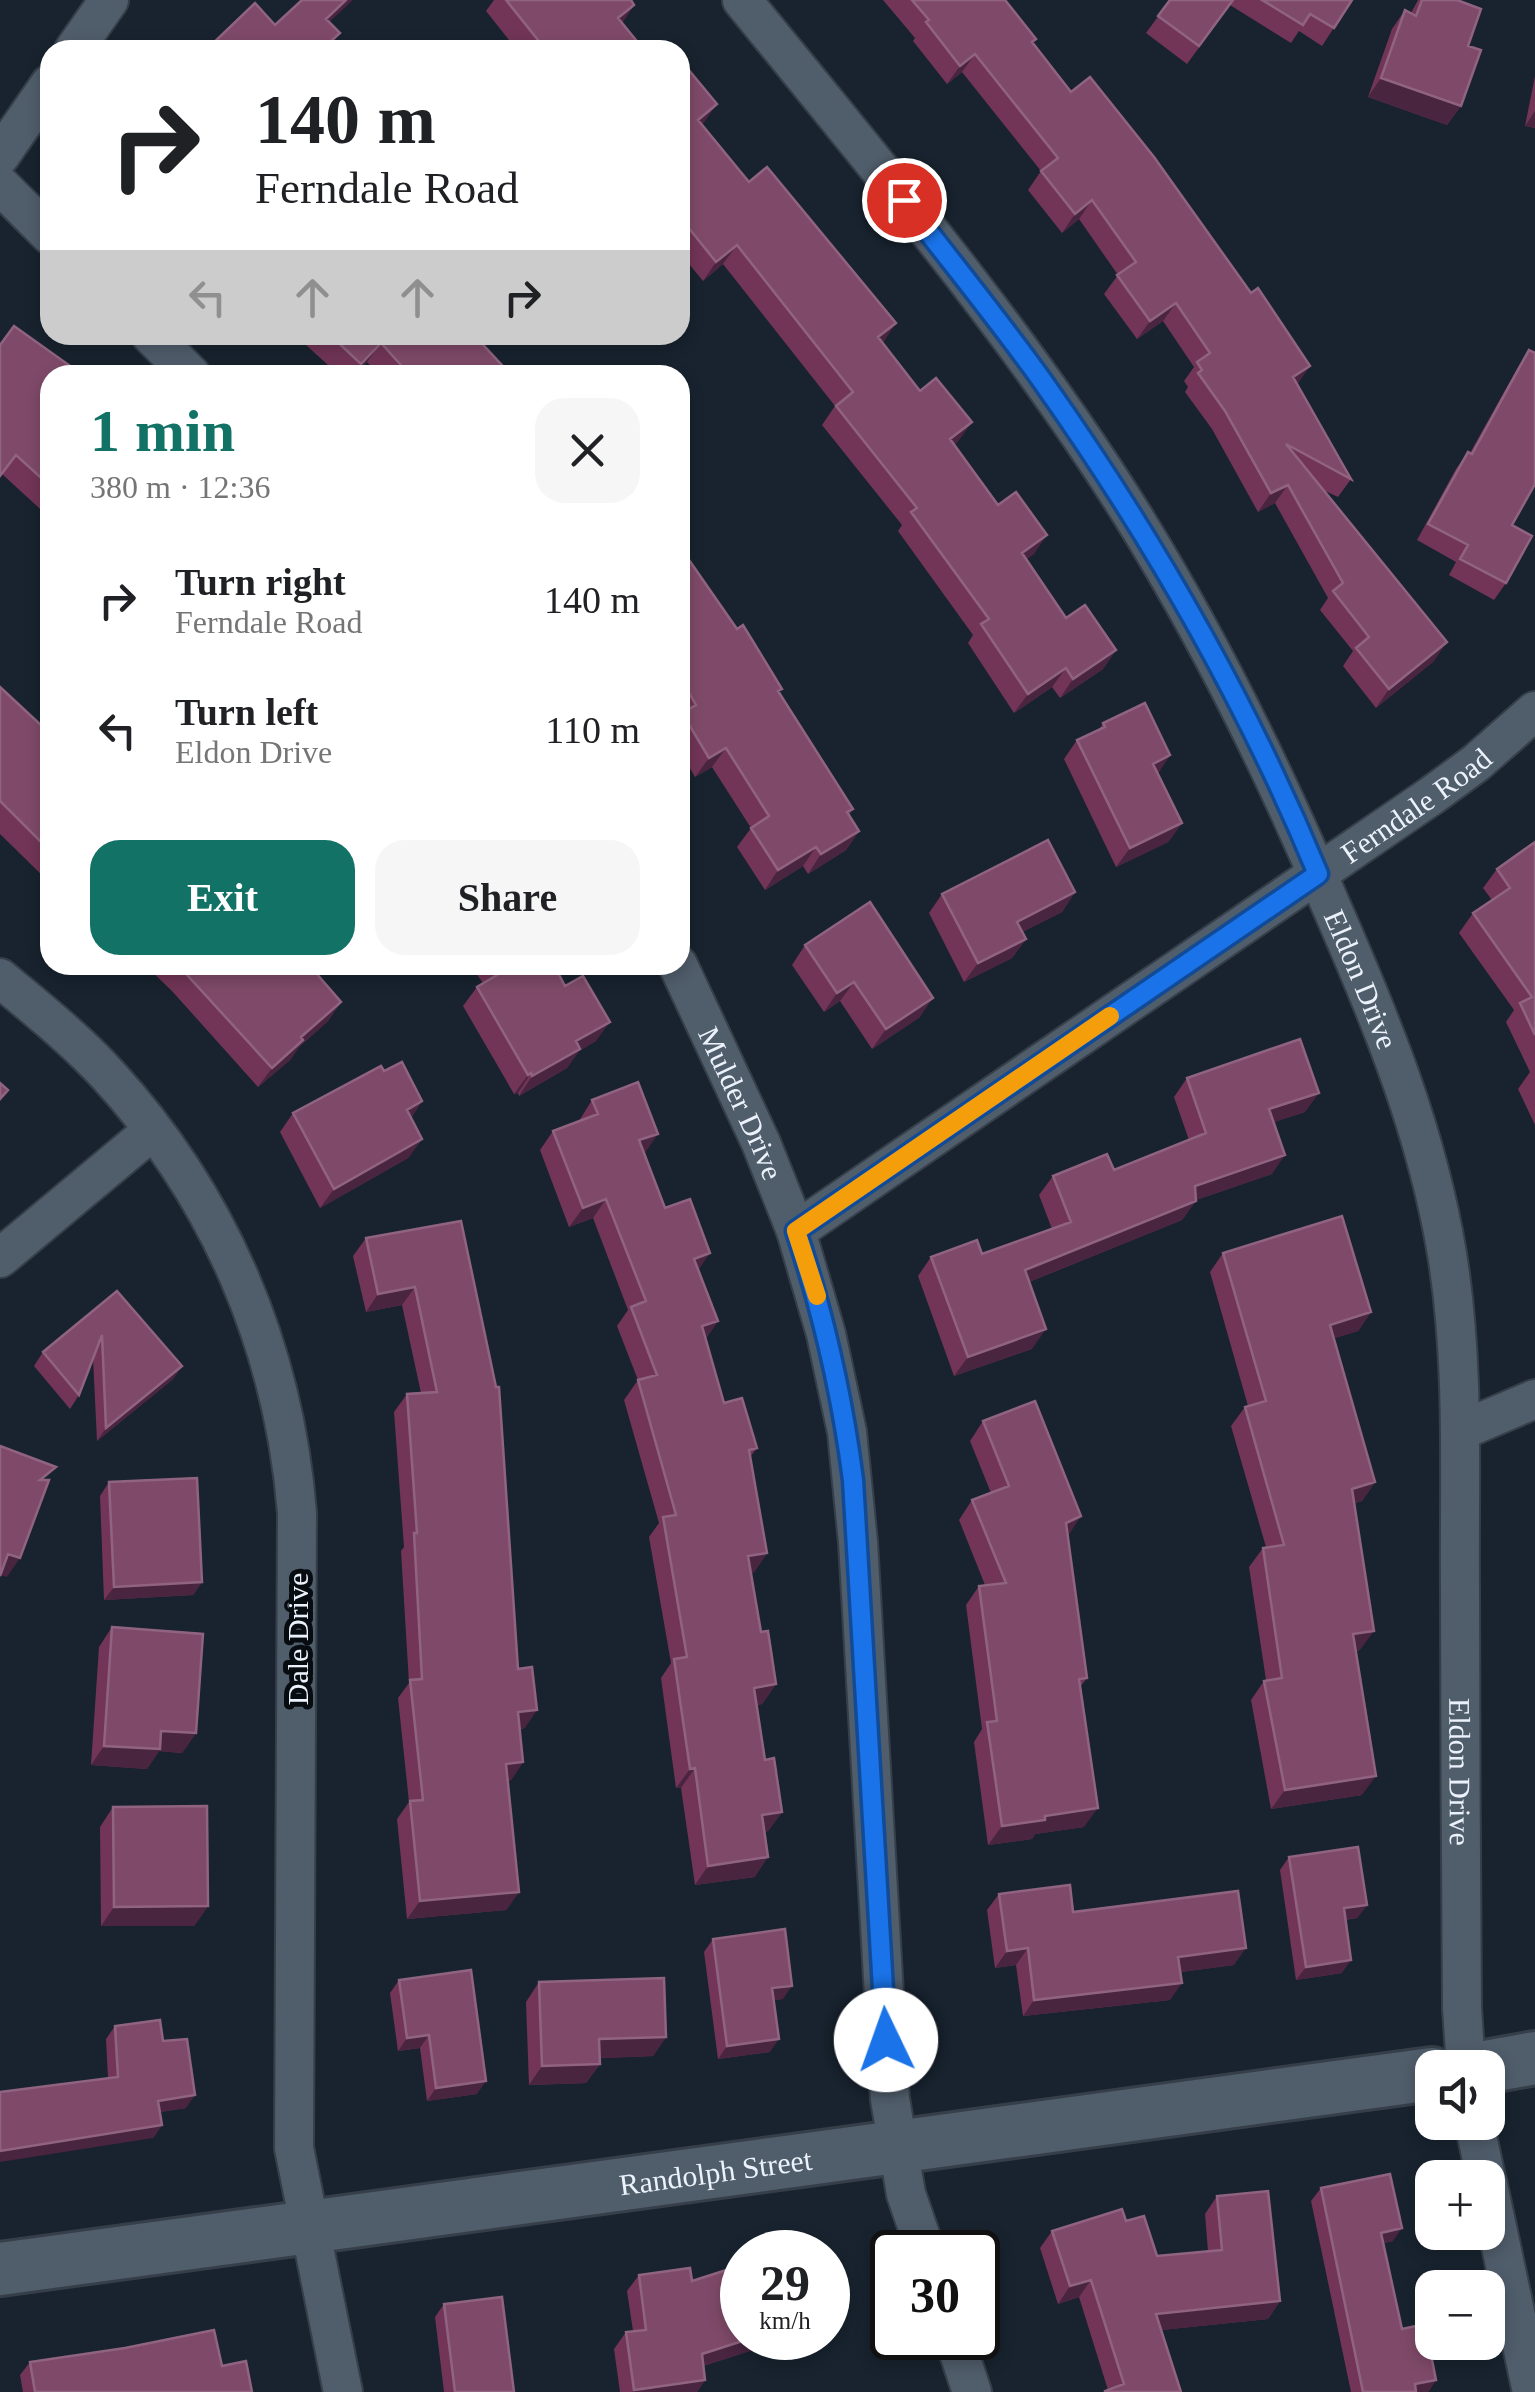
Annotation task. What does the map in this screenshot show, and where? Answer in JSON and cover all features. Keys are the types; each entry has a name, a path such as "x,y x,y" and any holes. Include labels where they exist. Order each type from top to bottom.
{"street":[{"path":"81,40 109,0"},
{"name":"Eldon Drive","path":"742,0 994,315 1087,445 1172,582 1250,724 1389,1040 1422,1144 1448,1257 1459,1367 1465,2050"},
{"path":"0,156 40,98"},
{"path":"0,185 40,225"},
{"path":"161,345 181,365"},
{"name":"Ferndale Road","path":"796,1231 1476,763 1535,711"},
{"name":"Mulder Drive","path":"683,975 761,1142 796,1231 826,1334 847,1432 888,2078 906,2194 918,2230"},
{"name":"Dale Drive","path":"0,978 108,1075 204,1206 255,1312 279,1390 293,1470 298,1668 294,2132 298,2179 342,2392"},
{"path":"0,1258 152,1131"},
{"path":"1460,1430 1535,1398"},
{"path":"1505,2063 1535,2058"},
{"name":"Randolph Street","path":"0,2269 1415,2076"},
{"path":"1502,2250 1532,2392"},
{"path":"961,2360 972,2392"}],"building":[{"path":"302,0 346,0 326,19 340,33 332,40 216,40 255,3 275,25"},
{"path":"506,0 631,0 634,5 618,18 636,40 538,40"},
{"path":"912,0 1005,0 1071,92 1090,77 1154,157 1251,293 1258,288 1310,366 1293,377 1351,479 1286,444 1447,642 1389,689 1356,648 1369,637 1333,591 1343,583 1288,485 1271,493 1225,411 1198,373 1202,370 1197,362 1210,353 1176,303 1150,321 1117,275 1136,262 1092,200 1075,214 1041,171 1058,158 975,54 960,66"},
{"path":"1170,0 1233,0 1199,46 1158,16"},
{"path":"1262,0 1352,0 1334,28 1310,14 1303,25"},
{"path":"1422,0 1457,0 1481,9 1468,46 1481,50 1461,106 1381,78 1405,10 1416,16"},
{"path":"690,71 717,104 698,120 749,182 767,167 896,323 878,337 920,391 936,378 972,422 950,439 998,505 1016,492 1047,535 1022,553 1066,618 1085,605 1116,650 1073,679 1066,668 1028,694 981,624 989,619 911,512 917,508 836,406 853,392 737,245 716,262 690,230"},
{"path":"14,326 69,365 40,365 40,477 16,455 0,476 0,345"},
{"path":"341,345 379,345 361,364"},
{"path":"383,345 483,345 502,365 401,365"},
{"path":"1529,350 1535,353 1535,484 1512,525 1532,536 1506,583 1460,559 1468,545 1428,524"},
{"path":"690,561 737,629 743,625 782,689 778,691 853,809 847,812 859,831 821,854 816,847 778,870 751,828 769,816 726,748 709,758 690,726 690,708 696,705 690,694"},
{"path":"0,687 40,724 40,841 0,801"},
{"path":"1145,703 1170,755 1153,764 1182,823 1130,848 1077,740"},
{"path":"1048,840 1075,892 1017,922 1026,939 978,963 942,894"},
{"path":"1535,842 1535,1035 1520,1003 1532,997 1473,913 1510,888 1497,869"},
{"path":"870,902 933,998 886,1029 854,982 837,993 805,945"},
{"path":"187,975 318,975 341,1002 272,1068"},
{"path":"497,975 559,975 565,986 583,976 610,1022 576,1041 580,1049 528,1075 477,987"},
{"path":"1300,1039 1319,1093 1269,1109 1285,1155 1195,1186 1196,1201 1025,1270 1046,1329 968,1357 931,1257 977,1240 982,1254 1071,1222 1053,1176 1107,1154 1114,1170 1206,1133 1187,1078"},
{"path":"402,1062 422,1101 407,1110 422,1139 334,1189 293,1113 381,1066 384,1071"},
{"path":"638,1082 658,1134 639,1140 665,1208 690,1199 710,1253 694,1259 718,1321 702,1326 724,1403 742,1398 757,1448 749,1450 767,1553 748,1556 761,1632 768,1631 776,1684 754,1688 765,1760 774,1758 782,1812 762,1815 768,1857 708,1866 695,1768 690,1769 674,1659 687,1657 663,1517 676,1515 638,1380 657,1375 631,1307 646,1301 606,1199 583,1208 553,1131 598,1114 592,1100"},
{"path":"0,1083 8,1090 0,1099"},
{"path":"1342,1216 1371,1312 1330,1325 1375,1482 1352,1489 1374,1631 1353,1634 1376,1776 1285,1790 1264,1681 1282,1678 1263,1548 1284,1545 1245,1407 1266,1401 1223,1253"},
{"path":"461,1221 499,1387 518,1669 532,1667 537,1710 518,1712 523,1762 506,1764 519,1892 420,1901 410,1801 423,1800 410,1680 422,1679 407,1394 437,1392 415,1287 378,1294 366,1238"},
{"path":"117,1291 182,1366 106,1428 102,1335 79,1395 43,1352"},
{"path":"1035,1401 1081,1516 1066,1523 1087,1678 1079,1679 1098,1808 1002,1826 987,1722 997,1721 979,1586 1006,1583 972,1500 1009,1486 983,1421"},
{"path":"0,1446 56,1467 40,1480 49,1480 20,1558 8,1554 0,1576"},
{"path":"197,1478 202,1582 114,1587 109,1482"},
{"path":"112,1627 203,1634 196,1733 161,1731 160,1749 104,1746"},
{"path":"207,1806 208,1906 114,1907 113,1807"},
{"path":"1358,1847 1367,1905 1344,1908 1351,1960 1306,1967 1289,1857"},
{"path":"1070,1885 1073,1912 1238,1891 1246,1948 1178,1957 1182,1983 1034,2000 1028,1948 1007,1951 999,1894"},
{"path":"785,1929 792,1986 772,1988 779,2039 727,2046 713,1939"},
{"path":"471,1970 486,2081 436,2088 429,2035 407,2038 399,1980"},
{"path":"664,1978 666,2037 599,2039 600,2064 542,2066 539,1982"},
{"path":"160,2020 163,2041 187,2039 195,2095 158,2101 162,2125 0,2151 0,2092 118,2077 115,2026"},
{"path":"1390,2174 1402,2228 1381,2233 1402,2329 1415,2326 1415,2360 1432,2360 1436,2380 1415,2384 1416,2392 1363,2392 1321,2188"},
{"path":"1268,2191 1280,2301 1156,2314 1181,2392 1105,2392 1124,2384 1091,2280 1070,2286 1052,2231 1122,2209 1126,2221 1144,2216 1157,2256 1222,2250 1217,2196"},
{"path":"690,2268 692,2281 720,2272 720,2348 702,2354 705,2380 634,2390 626,2332 646,2330 639,2275"},
{"path":"502,2297 514,2392 455,2392 444,2304"},
{"path":"214,2330 222,2366 246,2361 252,2392 35,2392 30,2362"}],"slow traffic":[{"path":"817,1296 796,1231 1110,1016"}],"route":[{"path":"886,2040 853,1480 826,1334 796,1231 1318,874 1250,724 1131,514 1041,379 904,200"}]}
